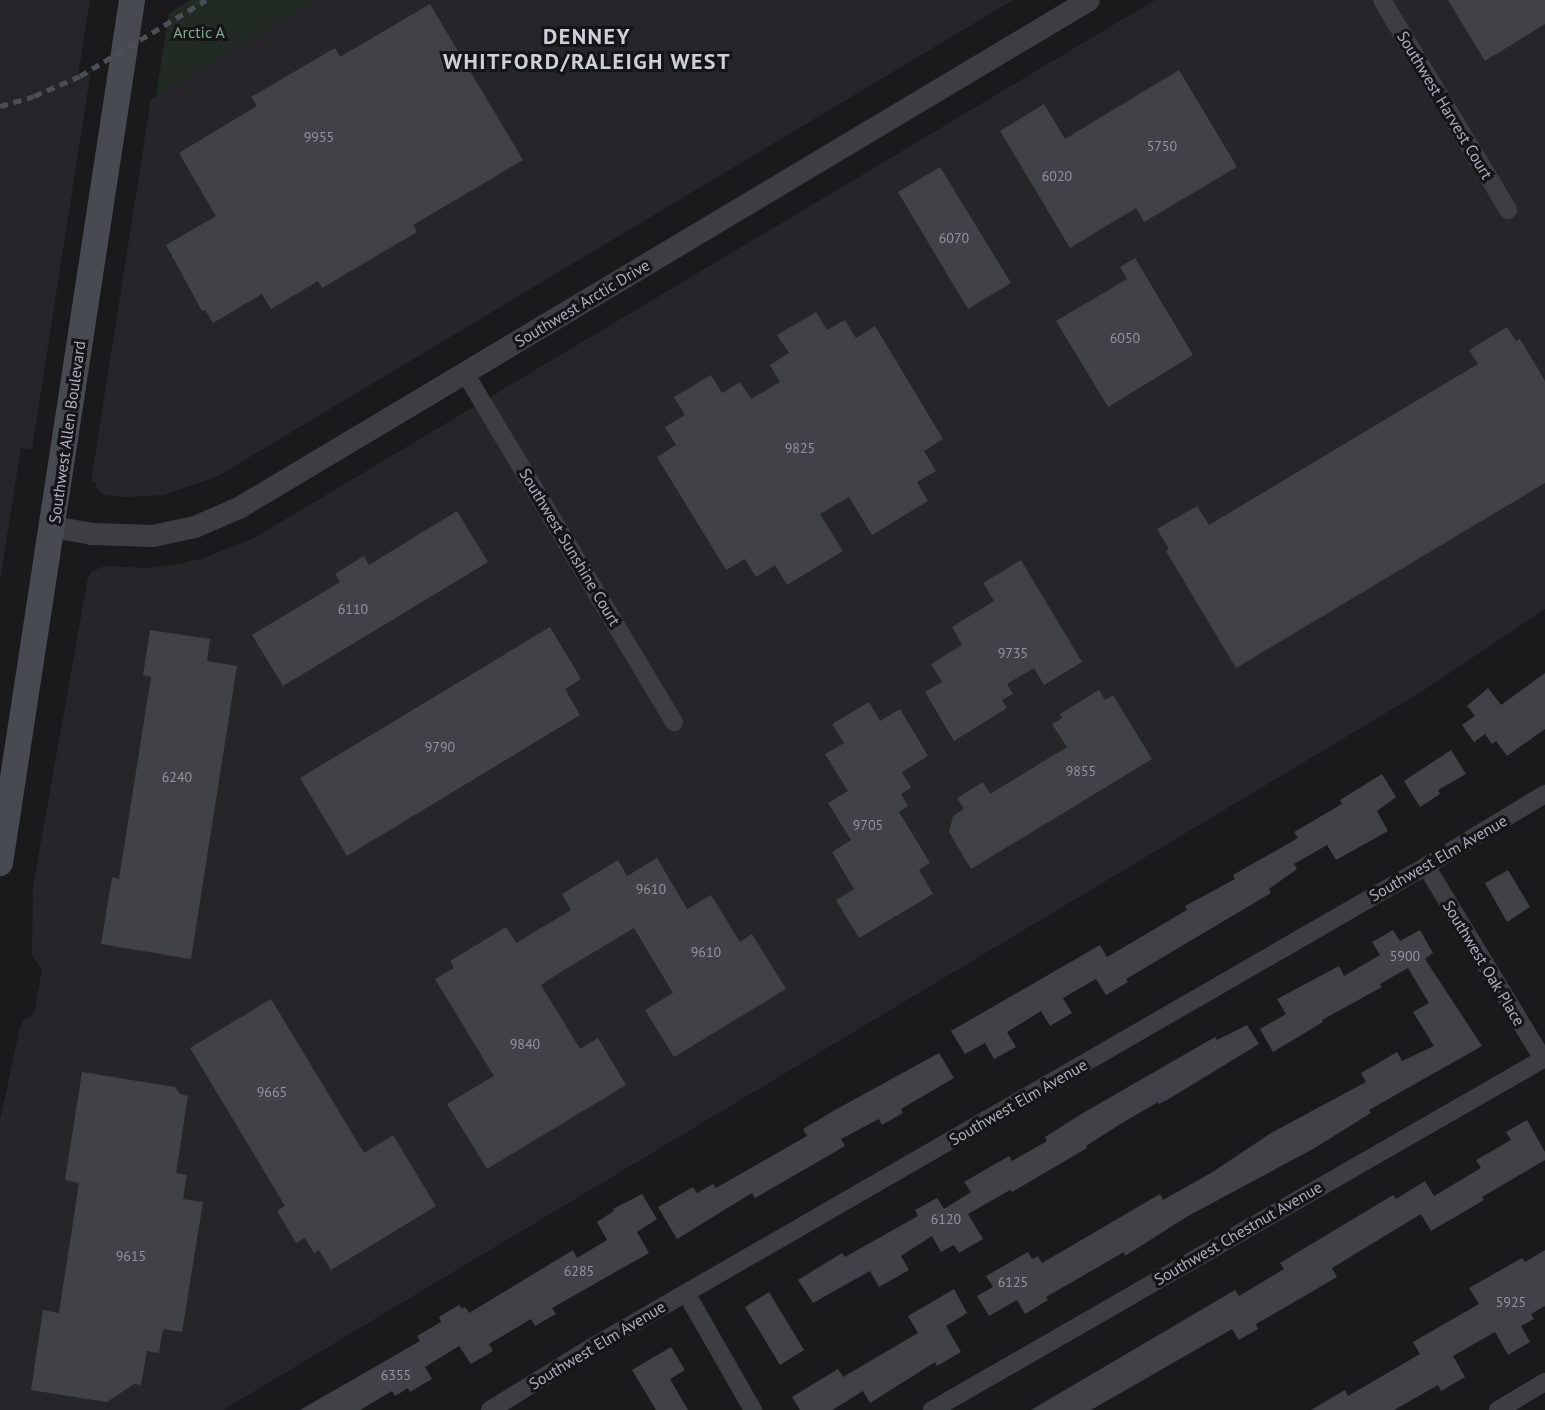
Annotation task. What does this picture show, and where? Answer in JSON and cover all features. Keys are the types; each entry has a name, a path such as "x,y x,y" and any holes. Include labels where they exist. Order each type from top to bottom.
{"main road":[{"name":"Southwest Allen Boulevard","path":"0,863 132,0"}],"street":[{"name":"Southwest Arctic Drive","path":"53,527 91,534 153,536 211,522 239,508 1089,0"},
{"name":"Southwest Harvest Court","path":"1382,0 1508,210"},
{"name":"Southwest Sunshine Court","path":"465,373 674,722"},
{"name":"Southwest Elm Avenue","path":"502,1407 686,1293 1426,866 1545,794"},
{"name":"Southwest Oak Place","path":"1426,866 1544,1058"},
{"name":"Southwest Chestnut Avenue","path":"932,1410 1544,1058"},
{"path":"686,1293 753,1410"},
{"path":"1498,1410 1545,1382"}],"shaded area":[{"path":"0,0 90,0 78,76 91,70 32,449 21,448 0,580"},
{"path":"317,0 1013,0 218,476 164,495 124,497 104,495 97,489 96,483 91,482 151,99"},
{"path":"1155,0 1545,0 1545,609 1421,692 223,1410 0,1410 0,1120 20,1028 23,1021 34,1014 42,969 32,956 33,887 88,577 92,571 105,566 146,568 178,564 204,558 254,538"}],"green space":[{"name":"Arctic A","path":"190,0 317,0 156,96 169,13"}],"building":[{"path":"1448,0 1545,0 1545,24 1485,61"},
{"path":"430,4 523,160 413,225 417,232 322,288 318,281 271,309 262,294 213,323 205,310 202,311 166,245 216,216 179,153 257,106 251,97 335,48 340,57"},
{"path":"1179,70 1237,167 1144,222 1136,208 1070,248 1000,131 1044,104 1065,139"},
{"path":"940,167 1011,283 968,309 898,192"},
{"path":"1135,258 1193,355 1108,407 1056,321 1127,279 1120,267"},
{"path":"816,312 827,330 845,320 856,338 875,326 943,439 924,451 936,471 917,482 928,501 872,535 849,497 820,514 843,551 787,585 775,565 756,577 745,559 726,570 657,457 676,445 665,427 685,415 674,397 711,375 722,393 740,382 751,399 780,382 770,365 789,353 777,335"},
{"path":"1507,327 1516,341 1520,339 1545,381 1545,483 1236,668 1166,551 1169,549 1157,529 1197,506 1209,525 1478,364 1469,350"},
{"path":"457,511 488,562 283,686 252,635 340,582 335,574 364,556 369,565"},
{"path":"1021,560 1082,662 1044,685 1034,668 1007,684 1013,694 1002,700 1007,708 954,741 925,692 942,682 931,664 962,645 952,627 994,601 983,583"},
{"path":"550,627 581,679 565,689 580,715 347,856 300,778"},
{"path":"150,630 210,639 207,661 237,666 191,959 101,944 112,877 119,879 151,677 143,675"},
{"path":"1545,673 1545,729 1507,756 1496,741 1492,744 1485,734 1474,742 1462,725 1475,716 1467,706 1488,688 1501,705"},
{"path":"1099,690 1105,700 1113,695 1152,759 971,869 949,832 953,816 964,809 957,798 983,782 990,794 1067,747 1052,724 1062,718 1060,714"},
{"path":"869,702 880,721 900,709 928,756 902,772 911,788 901,794 908,806 899,812 930,863 919,870 933,894 859,938 836,900 854,889 832,852 851,840 828,803 848,791 825,754 844,743 832,724"},
{"path":"1451,750 1466,774 1438,790 1440,794 1420,807 1404,781"},
{"path":"1382,774 1396,797 1377,811 1388,831 1336,860 1327,845 1294,864 1297,869 1269,889 1271,893 1126,979 1128,982 1106,995 1096,979 1063,998 1072,1013 1050,1026 1041,1011 1007,1032 1016,1047 994,1059 985,1043 965,1054 951,1031 1100,945 1107,957 1187,910 1185,906 1235,879 1233,875 1298,838 1294,832 1342,804 1340,800"},
{"path":"657,858 687,909 711,895 740,942 752,934 786,989 674,1057 645,1010 673,993 634,928 559,973 541,985 580,1049 598,1038 626,1085 487,1169 447,1104 494,1076 435,979 454,968 450,961 506,927 516,943 571,910 562,894 618,860 627,876"},
{"path":"1508,870 1530,907 1507,922 1485,883"},
{"path":"1393,930 1400,941 1420,930 1433,953 1425,959 1482,1046 1369,1110 1371,1113 1313,1149 1188,1216 1125,1256 1124,1252 1046,1297 1048,1300 1025,1314 1017,1300 989,1316 977,1296 993,1287 986,1276 1028,1252 1032,1259 1038,1256 1042,1263 1160,1194 1163,1200 1211,1173 1271,1133 1366,1082 1361,1073 1397,1052 1402,1061 1434,1046 1413,1012 1429,1003 1408,968 1380,984 1382,987 1322,1020 1323,1022 1273,1052 1260,1029 1286,1014 1277,999 1339,966 1344,976 1380,955 1372,942"},
{"path":"271,999 364,1153 393,1135 436,1206 331,1270 319,1250 314,1253 305,1238 296,1243 277,1211 285,1206 190,1048"},
{"path":"1247,1025 1259,1044 1167,1100 1159,1104 1158,1102 1122,1123 1086,1146 1087,1148 1012,1192 1010,1190 968,1214 983,1239 959,1253 954,1245 941,1252 932,1236 901,1256 909,1270 879,1287 870,1271 813,1303 798,1280 842,1253 845,1257 918,1216 915,1210 937,1198 944,1209 971,1192 964,1182 1009,1156 1012,1161 1047,1141 1045,1137 1083,1113 1215,1037 1217,1040"},
{"path":"939,1053 954,1078 901,1109 903,1113 882,1125 879,1119 841,1139 845,1146 755,1198 752,1193 677,1239 658,1207 693,1187 697,1193 713,1184 716,1188 807,1136 803,1129"},
{"path":"82,1072 175,1087 180,1094 188,1096 176,1173 187,1175 183,1199 203,1202 182,1332 163,1329 159,1353 147,1351 141,1385 134,1384 107,1402 31,1390 43,1310 59,1313 79,1183 65,1180"},
{"path":"1527,1120 1545,1152 1545,1160 1482,1197 1484,1200 1431,1231 1421,1214 1332,1268 1337,1277 1256,1324 1258,1329 1239,1340 1232,1329 1091,1410 1031,1410 1235,1290 1239,1296 1284,1269 1280,1263 1393,1195 1396,1199 1425,1181 1434,1196 1481,1168 1476,1160 1511,1140 1506,1132"},
{"path":"642,1194 657,1219 637,1232 649,1253 552,1308 556,1314 535,1326 531,1319 489,1344 493,1351 471,1364 459,1346 425,1367 432,1379 410,1392 408,1388 395,1396 392,1391 360,1410 300,1410 420,1341 417,1336 441,1322 439,1317 459,1305 462,1309 465,1307 469,1313 573,1250 577,1258 607,1240 597,1222 614,1211 613,1209"},
{"path":"1545,1250 1545,1306 1531,1314 1534,1319 1521,1326 1530,1342 1508,1355 1495,1332 1453,1356 1465,1377 1441,1391 1438,1385 1394,1410 1311,1410 1345,1390 1348,1396 1420,1354 1413,1342 1479,1304 1469,1288 1522,1258 1525,1262"},
{"path":"954,1289 967,1313 946,1326 961,1352 937,1366 935,1362 870,1403 863,1391 832,1410 800,1410 792,1397 838,1369 843,1377 918,1333 908,1316"},
{"path":"769,1292 804,1350 780,1365 745,1307"},
{"path":"671,1347 685,1370 670,1379 688,1410 656,1410 632,1370"}],"railway":[{"path":"0,106 34,96 80,76 206,0"}],"district":[{"name":"DENNEY WHITFORD/RALEIGH WEST","path":"587,48"}]}
